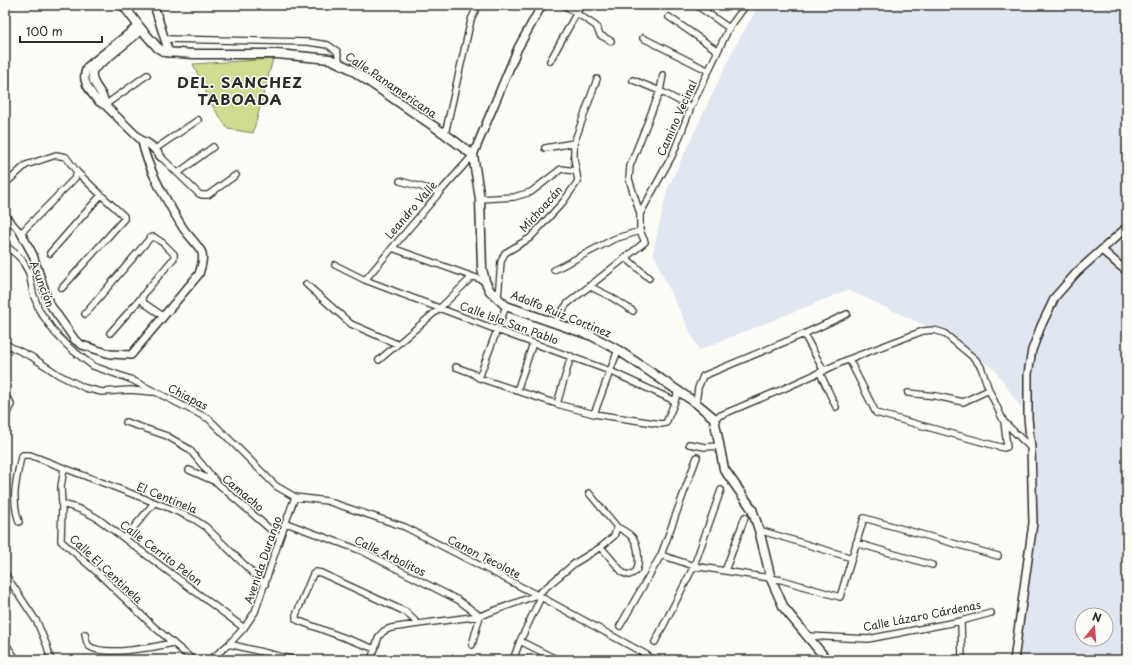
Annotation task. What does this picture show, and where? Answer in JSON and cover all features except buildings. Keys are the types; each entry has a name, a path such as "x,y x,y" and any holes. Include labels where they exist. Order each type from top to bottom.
{"main road":[{"path":"123,5 140,28 161,50 169,53"},
{"name":"Calle Panamericana","path":"169,53 277,54 330,59 349,68 473,155"},
{"name":"Adolfo Ruiz Cortinez","path":"473,155 480,199 482,269 485,281 490,291 506,306 592,336 618,350 696,403 714,418"},
{"path":"714,418 724,469 752,509 772,579 784,608 827,660"}],"street":[{"path":"154,5 169,53"},
{"path":"445,134 471,20 478,5"},
{"path":"473,155 518,48 542,5"},
{"path":"564,5 596,26 600,35 611,41"},
{"path":"550,61 581,5"},
{"path":"696,5 729,28"},
{"name":"Camino Vecinal","path":"625,257 645,242 640,231 640,214 673,154 690,107 729,28 746,5"},
{"path":"669,17 718,51"},
{"path":"140,28 90,68 91,76 105,100 105,105 142,141 145,141 155,150 199,194 208,195 236,175"},
{"path":"643,38 709,71"},
{"path":"165,39 293,42 328,45 337,51 340,64"},
{"path":"105,105 146,75"},
{"path":"640,214 629,179 630,166 660,91 663,75"},
{"path":"480,199 514,198 531,192 561,169 575,171 574,143 597,79"},
{"path":"633,80 660,91 690,107"},
{"path":"155,150 198,120"},
{"path":"5,215 21,233 33,255 49,303 75,340 82,345 110,354 131,355 199,274 202,263 202,252 184,229 158,184 149,165 142,141"},
{"path":"545,148 574,143"},
{"path":"178,173 213,148"},
{"path":"5,184 26,165 56,155 66,156 77,172 124,216 124,218 62,288"},
{"name":"Leandro Valle","path":"365,280 473,155"},
{"name":"Michoacán","path":"498,298 502,257 530,238 563,202 578,181 575,171"},
{"path":"21,233 75,178 77,172"},
{"path":"400,181 440,192"},
{"path":"50,253 101,195"},
{"path":"1014,660 1033,523 1031,448 1028,418 1028,374 1032,350 1041,326 1055,297 1077,272 1127,227"},
{"path":"554,270 614,239 640,231"},
{"path":"85,314 150,238 154,237 163,243 174,254 174,258 110,333"},
{"name":"Asunción","path":"5,246 22,260 29,273 33,293 39,310 55,333 71,349 93,366 130,379 158,393"},
{"path":"392,248 485,281"},
{"path":"1102,250 1127,271"},
{"path":"554,323 567,304 625,257 649,278"},
{"name":"Calle Isla San Pablo","path":"335,264 365,280 610,371 675,401"},
{"path":"379,360 440,308 472,277"},
{"path":"306,284 351,324 397,344"},
{"path":"589,286 611,297 633,312"},
{"path":"142,297 144,303 164,316"},
{"path":"479,378 506,306"},
{"path":"696,403 698,388 703,376 804,334 847,314"},
{"path":"714,418 822,372 849,358 923,330 934,330 944,333 975,359 981,367 989,390 1004,422 1007,447 1004,448 876,413 849,358"},
{"path":"804,334 822,372 836,407"},
{"path":"516,391 534,343"},
{"name":"Chiapas","path":"5,344 32,356 59,376 85,388 102,392 130,390 158,393 209,419 276,486 296,496"},
{"path":"594,414 618,350"},
{"path":"557,404 571,356"},
{"path":"456,367 472,373 479,378 557,404 594,414 661,424 666,423 678,391"},
{"path":"908,393 936,396 963,402 989,390"},
{"path":"5,399 10,401 11,405 5,417"},
{"path":"126,422 167,436 189,449 216,482"},
{"path":"1004,422 1031,448"},
{"path":"689,444 705,447 720,446"},
{"name":"El Centinela","path":"19,522 15,504 15,487 21,457 25,454 154,502 182,513 201,523 265,585"},
{"path":"620,626 661,555 697,457"},
{"name":"Calle El Centinela","path":"64,468 61,487 61,541 99,574 152,625 193,660"},
{"name":"Camacho","path":"189,470 216,482 280,538"},
{"path":"655,642 694,566 721,490"},
{"path":"589,493 617,527 629,533 634,539 637,547 638,562 634,572 629,575 623,574 601,547"},
{"name":"Avenida Durango","path":"214,659 244,628 256,612 280,538 296,496"},
{"name":"Canon Tecolote","path":"296,496 327,501 405,527 539,596 647,655 653,660"},
{"path":"125,538 154,502"},
{"name":"Calle Cerrito Pelon","path":"62,504 89,513 125,538 244,628"},
{"path":"725,571 745,517"},
{"path":"661,555 694,566 782,580 840,597 864,518 998,556"},
{"name":"Calle Arbolitos","path":"286,523 362,551 458,600 480,616"},
{"path":"513,660 539,596 575,562 601,547 614,536 617,527"},
{"path":"759,530 852,558"},
{"path":"856,543 932,565"},
{"path":"375,649 296,619 296,615 313,574 316,572 321,573 406,612 418,624"},
{"path":"5,574 37,622 48,646 51,660"},
{"path":"371,660 379,636 384,630 480,616 539,596"},
{"name":"Calle Lázaro Cárdenas","path":"808,636 868,638 961,621 991,613"},
{"path":"472,644 480,616"},
{"path":"961,621 962,660"},
{"path":"85,634 87,643 90,646 95,649 107,651 128,650 173,643"},
{"path":"520,641 558,660"},
{"path":"5,643 15,658"},
{"path":"229,644 295,660"},
{"path":"5,655 15,658"}],"shaded area":[{"path":"759,5 1127,5 1127,660 1015,660 1034,532 1032,424 995,370 937,331 848,290 699,350 665,281 653,252 667,190 735,46"}],"green space":[{"path":"273,59 253,133 228,129 213,107 193,64"}],"district":[{"name":"DEL. SANCHEZ TABOADA","path":"240,92"}]}
